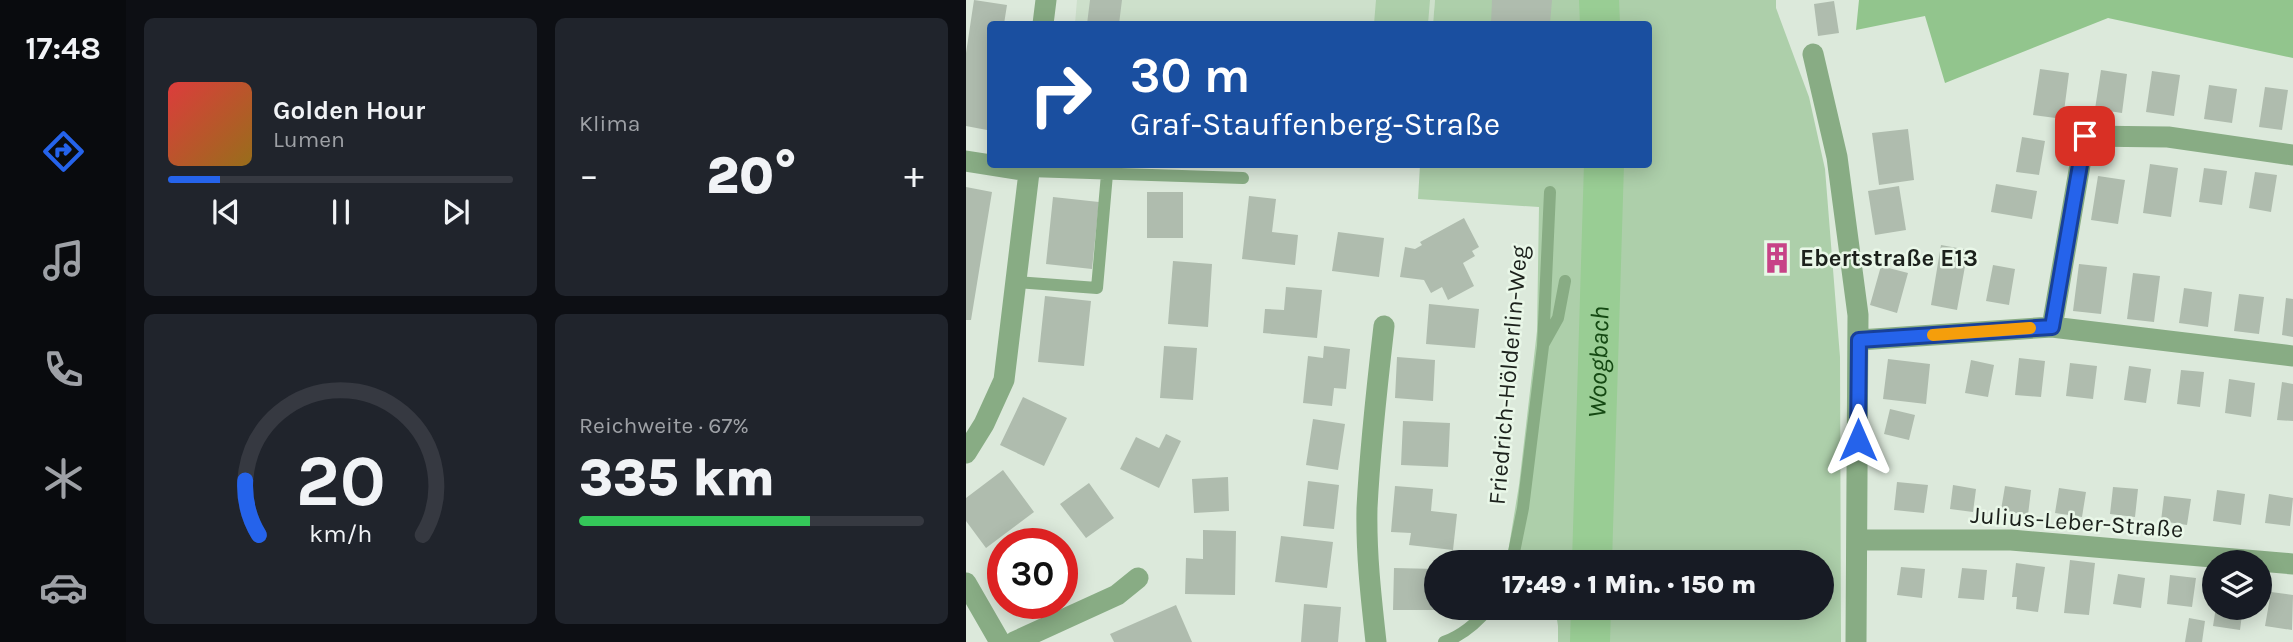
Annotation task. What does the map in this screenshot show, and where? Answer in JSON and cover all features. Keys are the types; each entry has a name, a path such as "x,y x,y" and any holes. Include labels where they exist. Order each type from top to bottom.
{"street":[{"path":"1043,21 1046,0"},
{"path":"1813,54 1837,158 1858,314 1856,642"},
{"path":"2052,327 2085,136 2168,137 2293,155"},
{"path":"966,161 987,163"},
{"path":"966,453 984,424 1004,380 1029,168"},
{"path":"1376,642 1369,581 1367,510 1384,326"},
{"path":"1859,340 2052,327 2293,356"},
{"name":"Julius-Leber-Straße","path":"1858,540 2011,540 2293,564"},
{"path":"1014,642 1117,595 1138,578"},
{"path":"966,583 1000,642"}],"lane":[{"path":"1029,168 1107,174 1192,170 1243,178"},
{"path":"1016,282 1097,288 1107,174"},
{"name":"Friedrich-Hölderlin-Weg","path":"1514,550 1523,508 1542,346 1550,192"},
{"path":"1542,346 1558,318 1565,281"},
{"path":"1444,642 1457,637 1479,620"}],"shaded area":[{"path":"1077,0 1435,0 1433,21 1075,21"}],"green space":[{"path":"1376,0 1430,0 1428,21 1374,21"},
{"path":"1435,0 1776,0 1776,8 1809,97 1825,169 1840,357 1841,642 1558,642 1557,620 1834,620 1834,550 1508,550 1519,485 1537,331 1539,207 1418,199 1420,168 1652,168 1652,21 1433,21"},
{"path":"1859,0 2293,0 2293,58 2108,18 1945,83 1925,16 1856,30"}],"building":[{"path":"974,0 1007,5 1004,21 987,21 987,130 966,126 966,53"},
{"path":"1090,0 1122,0 1119,21 1087,21"},
{"path":"1492,0 1552,0 1550,21 1491,21"},
{"path":"1834,1 1839,33 1818,36 1814,4"},
{"path":"2040,69 2069,73 2063,119 2033,115"},
{"path":"2101,70 2127,74 2122,113 2095,109"},
{"path":"2152,71 2180,75 2174,116 2146,112"},
{"path":"2209,85 2237,89 2232,123 2204,119"},
{"path":"2265,87 2288,90 2282,130 2259,127"},
{"path":"1908,129 1914,180 1879,185 1872,133"},
{"path":"2022,137 2045,141 2039,175 2016,172"},
{"path":"2150,164 2178,168 2171,217 2143,213"},
{"path":"2204,168 2227,171 2222,205 2199,202"},
{"path":"2255,172 2277,175 2271,212 2249,208"},
{"path":"2098,176 2125,180 2118,224 2091,220"},
{"path":"1996,184 2037,191 2032,219 1991,212"},
{"path":"1899,186 1906,230 1875,235 1868,191"},
{"path":"966,187 992,192 971,320 966,320"},
{"path":"1147,192 1183,192 1183,238 1147,238"},
{"path":"1249,196 1276,199 1272,232 1298,235 1295,265 1242,259"},
{"path":"1053,197 1099,202 1092,269 1046,264"},
{"path":"1464,218 1479,247 1472,251 1475,256 1463,263 1474,286 1448,300 1442,287 1431,293 1424,280 1400,277 1405,247 1415,249 1422,245 1420,242"},
{"path":"1338,232 1384,238 1379,277 1332,271"},
{"path":"1941,245 1968,250 1957,310 1931,305"},
{"path":"1173,261 1212,264 1208,327 1168,324"},
{"path":"2079,264 2107,267 2101,314 2073,311"},
{"path":"1993,265 2015,269 2009,305 1986,301"},
{"path":"1881,266 1908,273 1897,313 1870,305"},
{"path":"2133,273 2160,276 2154,322 2127,319"},
{"path":"1286,287 1322,290 1317,338 1263,333 1265,309 1284,310"},
{"path":"2184,288 2212,292 2208,327 2179,323"},
{"path":"2239,294 2264,297 2259,334 2234,331"},
{"path":"1045,296 1091,301 1084,366 1038,362"},
{"path":"2286,298 2293,299 2293,337 2282,335"},
{"path":"1429,304 1479,309 1475,348 1426,344"},
{"path":"1164,346 1197,348 1193,400 1160,398"},
{"path":"1324,346 1350,349 1346,389 1334,388 1332,406 1303,403 1308,356 1323,358"},
{"path":"1397,357 1435,360 1433,401 1395,398"},
{"path":"2019,358 2045,361 2041,397 2015,395"},
{"path":"1888,359 1930,364 1926,404 1883,399"},
{"path":"1971,360 1994,365 1988,397 1965,393"},
{"path":"2070,363 2097,366 2093,399 2066,396"},
{"path":"2129,366 2151,369 2146,403 2124,400"},
{"path":"2181,370 2204,372 2200,407 2177,404"},
{"path":"2229,379 2255,383 2251,417 2225,413"},
{"path":"2282,382 2293,384 2293,421 2277,420"},
{"path":"1023,397 1067,418 1044,466 1000,445"},
{"path":"1890,409 1915,415 1909,440 1884,434"},
{"path":"1313,419 1345,424 1338,470 1306,465"},
{"path":"1403,421 1450,423 1448,467 1401,465"},
{"path":"1166,434 1181,441 1159,488 1120,469 1136,437 1159,448"},
{"path":"1003,470 1034,512 1013,528 987,528 986,548 966,521 966,498"},
{"path":"1228,477 1229,511 1194,513 1192,479"},
{"path":"1308,481 1339,485 1334,529 1303,526"},
{"path":"1897,482 1928,485 1924,513 1894,510"},
{"path":"1089,483 1114,518 1086,538 1060,504"},
{"path":"1953,485 1976,489 1973,512 1950,509"},
{"path":"1395,486 1433,489 1431,511 1457,514 1453,550 1409,545 1411,533 1391,532"},
{"path":"2005,486 2031,490 2028,515 2001,510"},
{"path":"2113,487 2138,489 2135,517 2110,514"},
{"path":"2059,488 2086,492 2082,517 2055,513"},
{"path":"2217,490 2245,494 2241,525 2213,521"},
{"path":"2269,494 2293,498 2290,526 2265,523"},
{"path":"2164,496 2191,499 2187,525 2161,521"},
{"path":"1203,530 1236,531 1235,595 1185,594 1186,558 1203,559"},
{"path":"1281,536 1333,542 1327,588 1275,582"},
{"path":"2070,560 2095,563 2089,615 2064,613"},
{"path":"2016,563 2045,567 2038,612 2016,609 2017,597 2012,597"},
{"path":"1901,567 1925,569 1922,598 1897,595"},
{"path":"1394,568 1424,569 1424,610 1393,610"},
{"path":"1962,568 1987,570 1984,600 1958,598"},
{"path":"2118,574 2145,578 2141,608 2113,604"},
{"path":"2170,575 2196,578 2192,607 2167,604"},
{"path":"2272,592 2293,595 2292,630 2265,626 2266,620 2272,620"},
{"path":"1304,604 1341,607 1338,642 1301,642"},
{"path":"1176,605 1192,642 1114,642 1110,634"},
{"path":"2189,618 2205,621 2202,642 2185,642"},
{"path":"2214,620 2241,620 2240,630 2213,626"}],"waterway":[{"name":"Woogbach","path":"1599,0 1600,21"},
{"name":"Woogbach","path":"1592,550 1604,168"},
{"path":"1586,255 1599,266"},
{"name":"Woogbach","path":"1590,642 1591,620"}],"slow traffic":[{"path":"1933,335 2030,328"}],"place":[{"name":"Ebertstraße E13","path":"1777,258"}],"route":[{"path":"1858,440 1859,340 2052,327 2085,136"}]}
